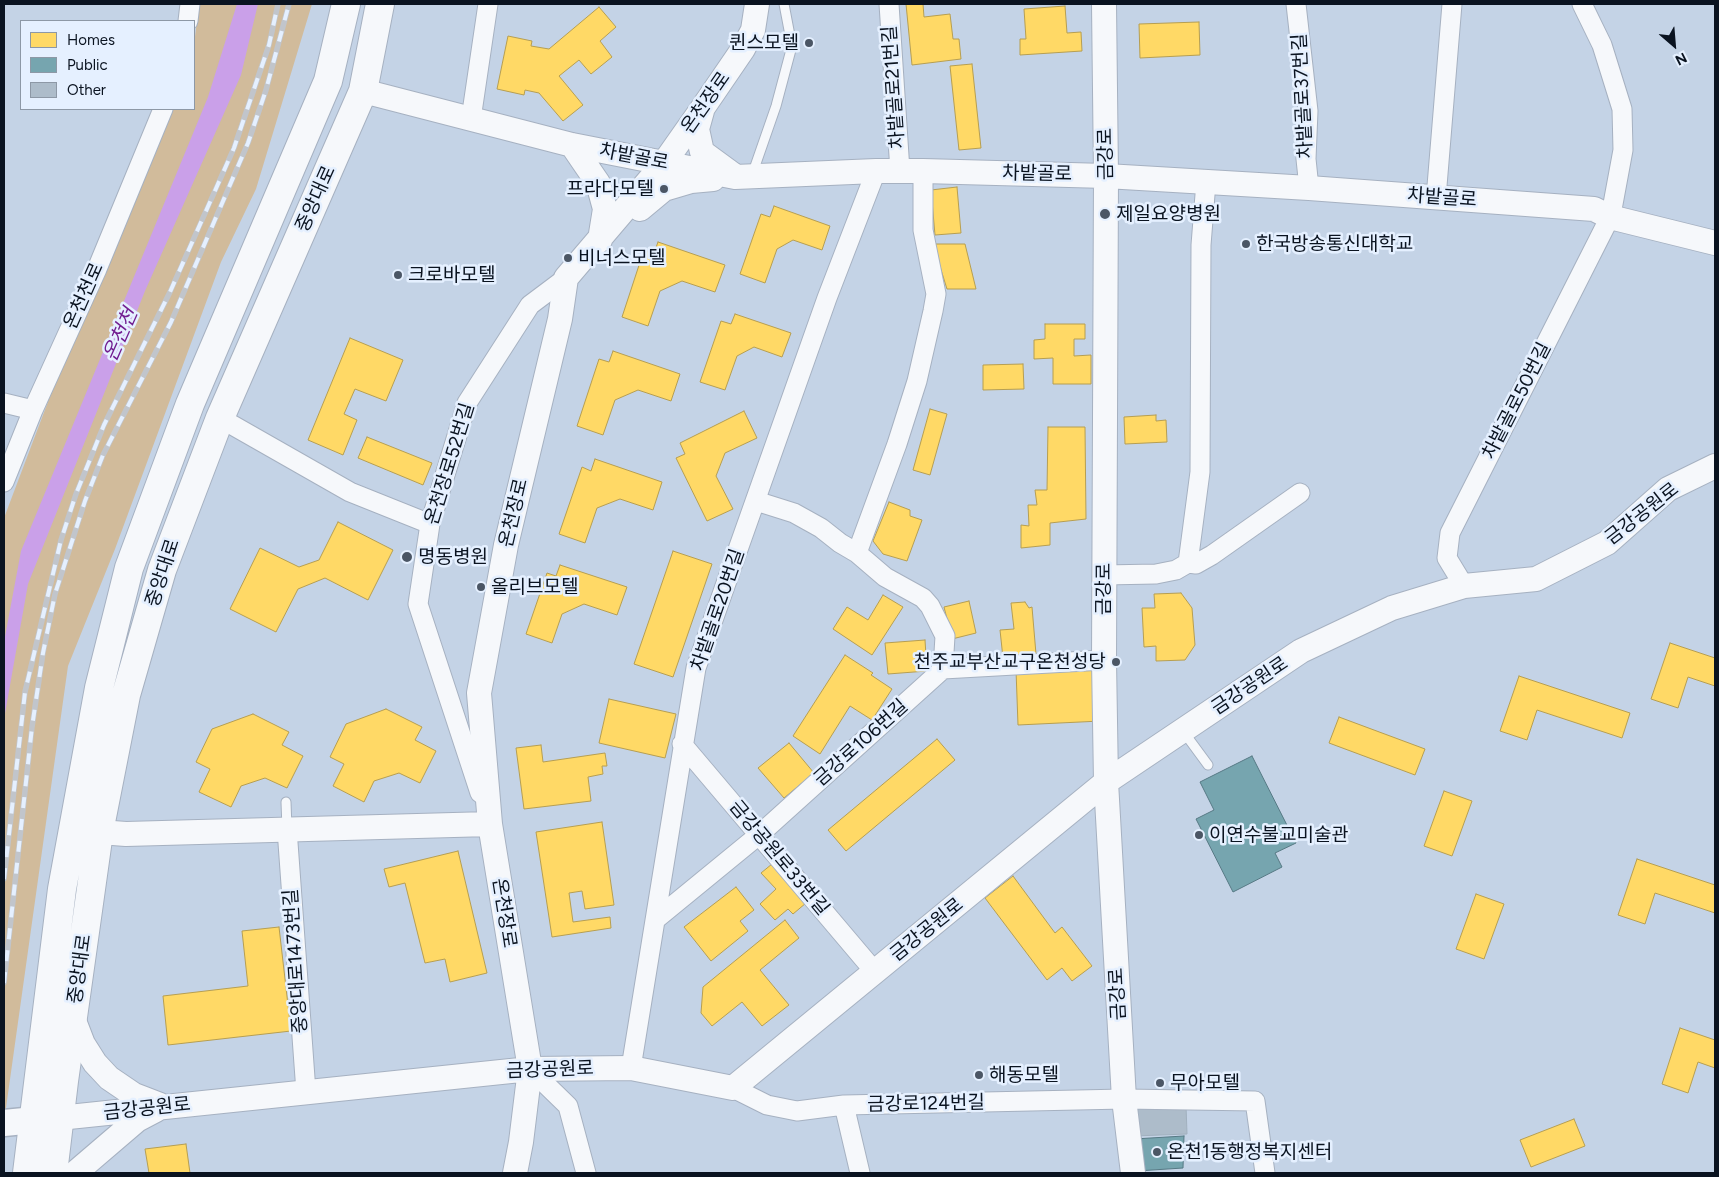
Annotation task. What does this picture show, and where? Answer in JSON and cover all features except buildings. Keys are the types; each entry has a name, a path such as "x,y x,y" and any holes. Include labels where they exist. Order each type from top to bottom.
{"main road":[{"name":"중앙대로","path":"54,1173 46,1119 62,890 98,688 129,568 190,404 328,80 346,4"},
{"name":"중앙대로","path":"27,1173 46,1119 73,1018 99,832 126,695 162,570 220,418 363,91 380,4"},
{"path":"4,1123 46,1119"}],"street":[{"path":"188,20 190,4"},
{"path":"471,119 488,4"},
{"name":"온천장로","path":"515,1173 521,1142 530,1069 490,824 479,693 506,545 560,319 566,278 600,242 664,163 702,109 743,49 753,30 757,4"},
{"name":"차밭골로21번길","path":"858,553 897,444 917,381 936,294 912,171 889,4"},
{"name":"금강로","path":"1104,4 1106,176 1104,660 1106,782 1124,1100 1133,1173"},
{"name":"차밭골로37번길","path":"1296,4 1308,111 1306,160 1309,188"},
{"path":"1436,198 1452,4"},
{"name":"차밭골로50번길","path":"1464,586 1447,558 1450,533 1610,217 1623,150 1622,109 1602,45 1582,4"},
{"name":"차밭골로","path":"363,91 572,145 743,177 912,171 1106,176 1309,188 1594,209 1610,217 1715,243"},
{"path":"702,109 697,129 702,152 743,177"},
{"name":"온천천로","path":"4,482 32,410 100,261 163,110"},
{"path":"572,145 598,183 605,209 600,242"},
{"name":"차밭골로20번길","path":"631,1068 682,744 696,668 827,298 876,171"},
{"path":"600,242 664,189 691,182 743,177"},
{"path":"1188,563 1200,472 1201,245 1206,182"},
{"name":"온천장로52번길","path":"490,824 418,604 430,524 467,402 530,305 566,278"},
{"path":"4,404 32,410"},
{"path":"220,418 350,492 430,524"},
{"name":"금강공원로","path":"46,1119 530,1069 631,1068 733,1088 1106,782 1301,651 1392,608 1464,586 1536,579 1608,543 1668,489 1715,466"},
{"path":"1104,575 1156,574 1176,570 1188,563 1196,564 1300,494"},
{"path":"756,501 794,513 821,528 840,543 858,553 885,577 923,598 930,606 945,636 943,669 1104,660"},
{"name":"금강로106번길","path":"655,920 760,834 943,669"},
{"name":"금강공원로33번길","path":"682,744 875,972"},
{"path":"99,832 126,834 490,824"},
{"name":"중앙대로1473번길","path":"286,830 306,1092"},
{"path":"73,1018 83,1044 95,1064 109,1078 134,1096 164,1107"},
{"path":"530,1069 568,1106 586,1173"},
{"name":"금강로124번길","path":"733,1088 767,1105 797,1111 844,1105 1124,1100 1255,1101 1265,1173"},
{"path":"844,1105 860,1173"},
{"path":"75,1173 137,1120 164,1107"}],"lane":[{"path":"743,177 776,106 792,46 784,4"},
{"path":"1183,730 1208,765"},
{"path":"286,802 286,830"}],"shaded area":[{"path":"199,4 312,4 256,189 221,262 115,549 68,666 4,1122 4,518 57,378 172,110 195,110 195,37"}],"water":[{"name":"온천천","path":"237,4 258,4 241,75 145,291 28,584 4,719 4,642 21,551 208,97"}],"railway":[{"path":"4,879 25,692 61,540 76,494 104,425 170,292 234,148 269,45 278,4"},
{"path":"4,983 32,727 43,653 55,594 85,501 103,455 171,322 248,143 266,90 289,4"}],"place":[{"name":"퀸스모텔","path":"809,43"},
{"name":"프라다모텔","path":"664,189"},
{"name":"제일요양병원","path":"1105,214"},
{"name":"한국방송통신대학교","path":"1246,244"},
{"name":"비너스모텔","path":"568,258"},
{"name":"크로바모텔","path":"398,275"},
{"name":"명동병원","path":"407,557"},
{"name":"올리브모텔","path":"481,587"},
{"name":"천주교부산교구온천성당","path":"1116,662"},
{"name":"이연수불교미술관","path":"1199,835"},
{"name":"해동모텔","path":"979,1075"},
{"name":"무아모텔","path":"1160,1083"},
{"name":"온천1동행정복지센터","path":"1157,1152"}]}
